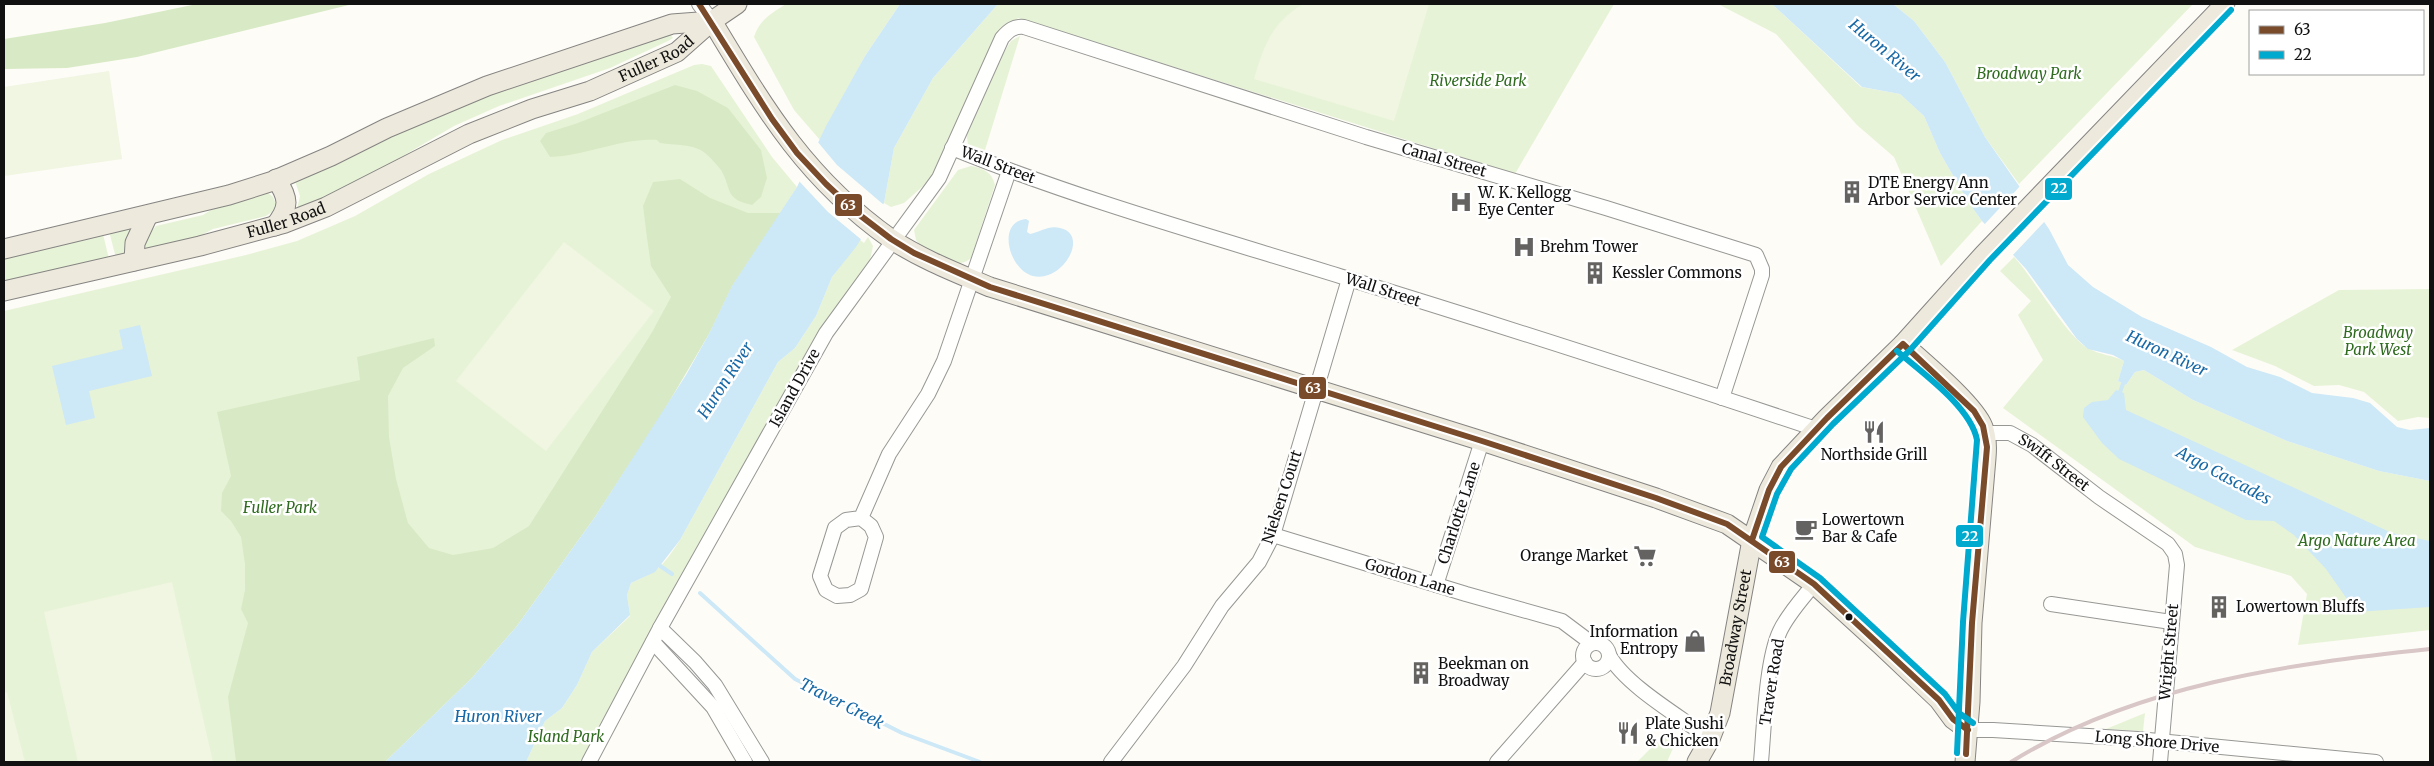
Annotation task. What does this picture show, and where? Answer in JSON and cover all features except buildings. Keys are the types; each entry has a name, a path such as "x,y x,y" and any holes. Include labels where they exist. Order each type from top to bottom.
{"main road":[{"path":"737,4 712,21 759,99 789,142 817,175 873,225 893,240 956,274 972,280 1482,441 1727,524 1814,584 1939,700 1953,719 1968,730"},
{"name":"Broadway Street","path":"1697,762 1710,739 1722,703 1752,540 1769,490 1782,467 1816,429 1904,344 1984,254 2225,4"},
{"name":"Fuller Road","path":"4,249 229,195 276,179 331,156 395,124 487,86 672,24 712,21"},
{"name":"Fuller Road","path":"4,291 275,226 326,207 468,134 532,109 590,91 677,52 712,21"},
{"path":"275,226 282,217 286,206 286,194 276,179"},
{"path":"134,261 135,243 148,214"},
{"path":"1904,344 1974,411 1985,433 1986,458 1972,623 1965,762"},
{"path":"1920,682 1927,682 1945,697 1954,700 1970,692"}],"street":[{"path":"699,4 712,21"},
{"name":"Island Drive","path":"589,762 660,628 826,333 893,240 912,218 938,178 1002,38 1008,31 1017,26"},
{"name":"Canal Street","path":"1017,26 1366,137 1606,208 1756,255 1762,269 1762,275 1722,398"},
{"name":"Wall Street","path":"952,148 1009,171 1125,211 1349,279 1816,429"},
{"path":"861,518 889,454 928,394 944,361 1009,171"},
{"name":"Nielsen Court","path":"1111,762 1184,666 1222,606 1259,562 1273,535 1349,279"},
{"name":"Swift Street","path":"1985,433 2010,433 2032,446 2099,497 2168,544"},
{"name":"Charlotte Lane","path":"1436,585 1482,441"},
{"path":"861,518 871,526 876,537 861,588 850,595 837,596 826,590 820,576 835,528 846,520 861,518"},
{"name":"Gordon Lane","path":"1273,535 1562,621 1586,639 1606,648 1609,655"},
{"name":"Wright Street","path":"2160,762 2177,565 2175,554 2168,544"},
{"name":"Traver Road","path":"1761,762 1772,663 1779,632 1788,616 1814,584"},
{"path":"2051,604 2171,622"},
{"name":"Gordon Lane","path":"1548,618 1571,638 1590,663"},
{"path":"660,628 695,662 715,685 762,762"},
{"path":"653,642 713,707 745,762"},
{"path":"1497,762 1544,710 1563,698 1590,663 1588,646 1596,643"},
{"path":"1609,655 1614,665 1633,683 1710,739"},
{"path":"1590,663 1607,663 1609,655"},
{"path":"1590,663 1633,683"},
{"path":"703,695 715,685"},
{"name":"Long Shore Drive","path":"1968,730 2010,731 2161,742 2376,762"}],"green space":[{"path":"197,4 353,4 137,57 67,68 4,69 4,39 105,23"},
{"path":"786,4 900,4 865,56 820,140 794,110 754,37 763,21"},
{"name":"Riverside Park","path":"998,4 1614,4 1515,174 1018,18 1011,25 930,180 904,203 891,207 884,203 894,148 933,78"},
{"path":"1303,4 1429,4 1394,121 1254,79 1271,36 1292,11"},
{"path":"1718,4 1772,4 1861,87 1900,94 1924,116 1940,153 1969,203 1982,221 1941,266 1894,157 1857,125 1776,34"},
{"name":"Broadway Park","path":"1893,4 2193,4 2019,184 1985,137 1945,62 1914,21"},
{"path":"670,34 673,38 668,41 610,68 499,106 454,126 340,193 297,209 300,196 295,181 446,109"},
{"path":"1020,36 985,150 968,144 966,132 1002,55 1011,41"},
{"name":"Fuller Park","path":"694,65 711,66 772,157 797,187 631,462 385,762 4,762 4,311 246,255 297,241 355,216 429,174 502,140 578,114"},
{"path":"109,71 122,159 4,176 4,87"},
{"path":"675,85 697,91 728,108 761,150 767,178 761,197 752,205 743,203 733,196 721,170 707,155 696,148 660,143 657,140 643,140 577,154 550,157 540,141 546,133 575,124"},
{"path":"971,166 986,171 992,177 995,185 971,258 959,263 939,257 920,245 916,240 914,230 958,170"},
{"path":"680,179 710,198 748,213 781,213 732,286 709,334 662,414 595,517 517,626 472,678 385,762 236,762 228,697 248,623 241,609 245,590 245,564 241,537 231,521 221,511 222,493 231,476 217,412 360,380 357,357 434,338 435,346 403,368 388,396 389,437 396,479 408,523 429,548 453,555 493,548 529,526 651,334 671,297 651,266 643,206 653,182"},
{"path":"267,192 273,197 276,204 272,212 266,216 213,229 192,240 143,250 143,241 156,226 203,215 219,205"},
{"path":"130,228 126,255 116,258 109,231"},
{"path":"103,234 109,259 4,284 4,256"},
{"name":"Island Park","path":"868,237 873,246 870,260 856,280 626,677 582,762 526,762 545,721 562,708 577,685 592,652 630,616 627,595 631,583 660,567 674,549 778,362 795,348 816,316 832,277 860,240 864,243"},
{"path":"564,242 654,311 546,451 456,381"},
{"name":"Argo Nature Area","path":"2014,257 2079,342 2101,354 2124,361 2118,381 2126,385 2135,372 2144,370 2193,400 2287,441 2379,471 2430,481 2430,630 2298,645 2307,594 2291,576 2195,547 2003,408 2043,360 2018,315 2031,301 2000,271"},
{"name":"Broadway Park West","path":"2430,289 2430,418 2418,417 2398,421 2364,392 2339,385 2314,386 2275,366 2232,350 2339,290"},
{"path":"172,582 213,762 78,762 44,612"},
{"path":"7,692 25,762 4,762 4,693"},
{"path":"2145,713 2143,731 2106,729"},
{"path":"1667,732 1677,739 1667,762 1637,762"}],"water":[{"name":"Huron River","path":"900,4 998,4 933,78 894,148 884,203 856,247 832,277 816,316 795,348 778,362 680,540 655,572 631,583 627,595 630,615 592,652 577,685 562,708 545,721 526,762 385,762 472,678 517,626 595,517 686,375 709,334 732,286 797,187 826,126 865,56"},
{"name":"Huron River","path":"1772,4 1893,4 1914,21 1945,62 1985,137 2049,229 2068,265 2093,287 2142,317 2211,347 2247,367 2280,377 2312,393 2353,398 2370,403 2397,427 2410,430 2430,428 2430,481 2379,471 2287,441 2193,400 2144,370 2135,372 2126,385 2118,381 2124,361 2113,355 2088,349 2077,339 2026,269 1982,221 1969,203 1940,153 1924,116 1900,94 1862,87"},
{"path":"1026,219 1029,221 1027,232 1030,234 1056,227 1069,232 1073,239 1073,248 1069,257 1054,272 1044,276 1033,276 1025,272 1012,256 1009,246 1011,228 1017,222"},
{"path":"140,325 152,376 89,391 95,418 66,425 52,366 123,349 119,330"},
{"path":"2116,390 2124,393 2126,410 2392,533 2430,541 2430,607 2356,612 2326,569 2294,535 2274,521 2246,520 2119,459 2102,443 2083,417 2084,408 2092,402 2108,400"}],"pier":[{"path":"817,141 837,165 884,205 863,241 828,212 798,180"},
{"path":"2022,184 2046,220 2011,257 1983,226"}],"waterway":[{"name":"Argo Cascades","path":"2119,395 2124,381"},
{"name":"Traver Creek","path":"656,563 672,574"},
{"name":"Traver Creek","path":"700,593 795,679 902,733 980,762"}],"railway":[{"path":"2011,762 2059,736 2109,714 2160,696 2213,682 2267,671 2322,662 2430,649"}],"transit line":[{"name":"63","path":"699,4 772,119 797,153 857,213 891,239 914,253 990,287 1482,441 1656,498 1727,524 1814,584 1939,700 1953,719 1968,730"},
{"name":"22","path":"1973,723 1959,713 1945,694 1820,578 1762,537 1777,494 1791,469 1833,424 1910,350 1990,260 2231,10"},
{"name":"63","path":"1752,540 1769,490 1781,467 1827,418 1903,344 1974,411 1983,426 1987,447 1972,623 1966,754"},
{"name":"22","path":"1897,351 1944,391 1955,403 1973,428 1977,440 1963,622 1957,753"}],"place":[{"name":"DTE Energy Ann Arbor Service Center","path":"1852,192"},
{"name":"W. K. Kellogg Eye Center","path":"1461,202"},
{"name":"Brehm Tower","path":"1524,247"},
{"name":"Kessler Commons","path":"1595,273"},
{"name":"Northside Grill","path":"1874,432"},
{"name":"Lowertown Bar & Cafe","path":"1806,529"},
{"name":"Orange Market","path":"1645,556"},
{"name":"Lowertown Bluffs","path":"2219,607"},
{"name":"Information Entropy","path":"1695,641"},
{"name":"Beekman on Broadway","path":"1421,673"},
{"name":"Plate Sushi & Chicken","path":"1628,733"}]}
